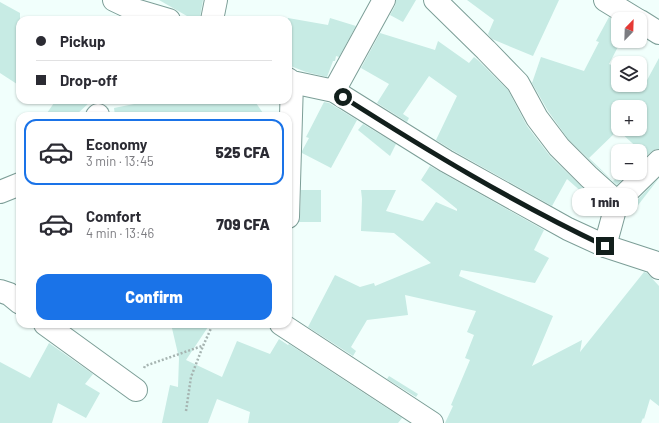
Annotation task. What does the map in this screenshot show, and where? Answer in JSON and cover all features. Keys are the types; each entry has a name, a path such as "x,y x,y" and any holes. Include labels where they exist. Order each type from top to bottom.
{"street":[{"path":"114,0 135,10 155,16"},
{"path":"213,16 216,0"},
{"path":"334,91 384,0"},
{"path":"435,0 518,83 537,118 559,147 589,178 618,202"},
{"path":"605,0 625,12"},
{"path":"647,25 659,33"},
{"path":"292,81 334,91 446,161 568,229 605,246 654,262 659,268"},
{"path":"605,246 618,202 659,161"},
{"path":"0,192 16,186"},
{"path":"0,291 9,294 16,300"},
{"path":"51,328 136,390"},
{"path":"287,328 432,423"}],"path":[{"path":"186,411 191,377 211,328"},
{"path":"136,390 145,366 203,346"}],"building":[{"path":"159,0 203,0 200,16 187,16"},
{"path":"396,0 416,0 403,22 390,15 395,6"},
{"path":"467,0 559,0 533,56 492,39 488,34 494,20"},
{"path":"0,2 20,13 20,16 16,16 16,83 0,73"},
{"path":"609,17 611,18 611,48 617,48 613,56 611,56 609,64 611,65 611,92 647,92 647,80 659,58 659,149 656,149 647,155 647,144 633,144 624,136 647,136 647,100 611,100 612,136 589,158 611,180 568,139 548,111 532,83 541,57 584,71 599,42 596,41"},
{"path":"330,18 356,26 339,57 336,56 335,61 333,61 327,77 306,72 292,67 292,19 328,25"},
{"path":"380,33 435,50 438,41 469,63 474,57 508,90 527,126 550,156 586,191 584,194 567,179 552,206 436,140 457,96 429,76 403,114 409,118 407,122 377,103 389,84 361,68"},
{"path":"324,102 329,103 357,120 331,168 302,153 309,138 306,137"},
{"path":"53,104 88,104 79,112 48,112"},
{"path":"134,104 257,104 262,112 114,112 114,108"},
{"path":"363,124 396,144 390,156 358,130"},
{"path":"430,166 544,230 534,250 549,258 535,283 461,270 459,276 553,316 532,366 582,340 580,352 644,272 647,273 659,286 659,406 650,399 644,419 643,418 641,423 445,423 470,360 465,358 474,335 467,332 476,311 405,295 408,315 367,320 351,347 356,351 353,356 308,327 335,275 360,287 374,283 375,286 431,263 394,233 361,231 361,190 396,190 386,211 423,221 436,202 457,211 457,209 421,180"},
{"path":"659,178 632,213 629,208"},
{"path":"611,180 622,180 617,185"},
{"path":"301,190 321,190 321,222 299,222"},
{"path":"589,193 603,206 602,209 588,199"},
{"path":"172,328 207,328 186,360 222,377 237,341 270,354 279,339 402,418 398,423 248,423 250,412 217,399 208,423 162,423 170,385 178,387 179,358"},
{"path":"49,343 93,374 85,384 100,393 86,418 58,403 52,423 0,423 0,362 30,378"},
{"path":"389,376 418,394 416,397 387,379"}],"route":[{"path":"343,97 446,161 568,229 605,246"}]}
